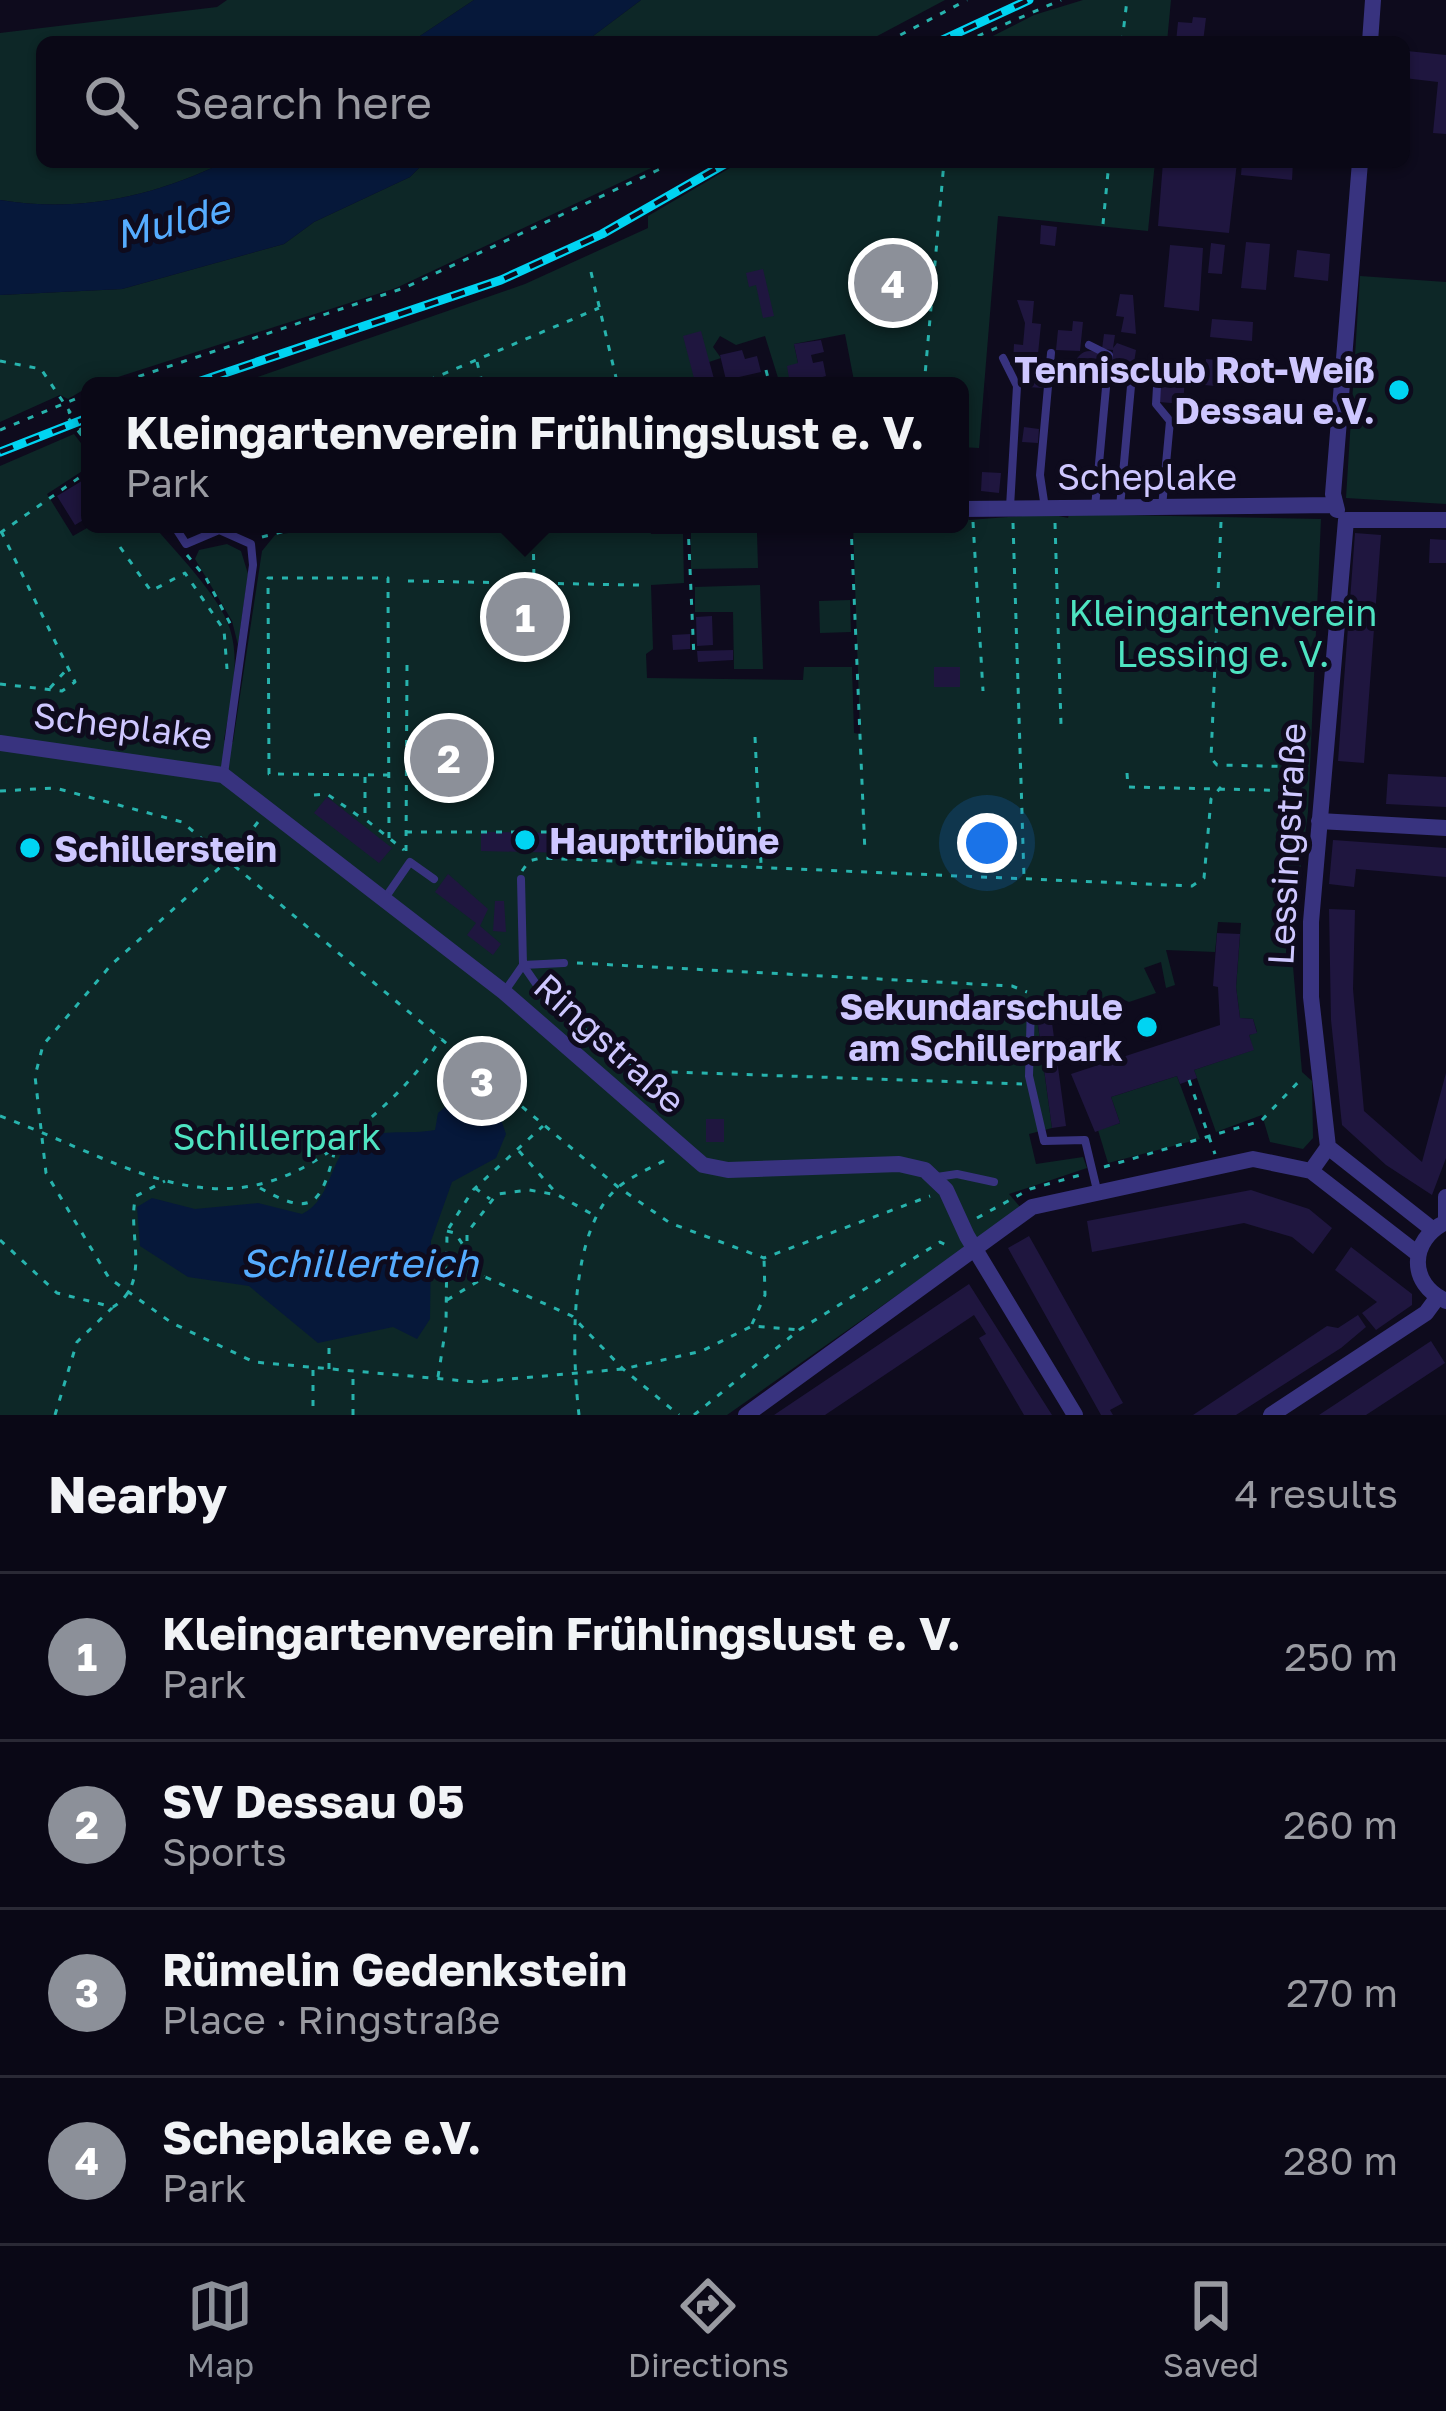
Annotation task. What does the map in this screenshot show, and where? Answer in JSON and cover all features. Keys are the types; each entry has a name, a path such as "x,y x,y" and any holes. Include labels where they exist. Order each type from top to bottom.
{"street":[{"path":"1370,36 1373,0"},
{"name":"Lessingstraße","path":"1328,1148 1310,960 1360,168"},
{"name":"Scheplake","path":"969,509 1222,508 1446,520"},
{"name":"Scheplake","path":"0,743 224,775"},
{"name":"Ringstraße","path":"224,775 504,992 682,1151 704,1165 728,1170 899,1164 940,1183"},
{"path":"1319,821 1446,828"},
{"path":"1311,1171 1328,1148 1439,1226"},
{"path":"746,1415 1031,1207 1253,1159 1311,1171 1418,1254"},
{"path":"940,1183 1075,1415"},
{"path":"1270,1415 1442,1300 1420,1279 1418,1254 1439,1226 1446,1197"}],"lane":[{"path":"1089,345 1109,355 1095,509"},
{"path":"1050,509 1040,475 1051,353"},
{"path":"1003,358 1017,386 1011,509"},
{"path":"1158,370 1156,404 1170,421 1162,508"},
{"path":"1120,509 1132,375"},
{"path":"179,533 187,544 213,533"},
{"path":"226,533 250,544"},
{"name":"Scheplake","path":"224,775 254,581 250,544"},
{"path":"383,901 410,862 434,879"},
{"path":"521,879 523,965 541,991"},
{"path":"523,965 564,963"},
{"path":"504,992 523,965"},
{"path":"1031,1005 1030,1084 1044,1142 1085,1140 1098,1193"},
{"path":"940,1183 957,1174 994,1182"}],"path":[{"path":"899,36 968,0"},
{"path":"978,36 1061,0"},
{"path":"1123,36 1127,0"},
{"path":"137,377 404,288 661,168"},
{"path":"925,377 943,168"},
{"path":"1103,224 1108,168"},
{"path":"591,272 616,377"},
{"path":"436,377 599,308"},
{"path":"476,360 481,377"},
{"path":"0,361 40,369 81,434"},
{"path":"766,370 768,377"},
{"path":"0,430 81,396"},
{"path":"0,684 75,688 70,666 1,533 81,476"},
{"path":"1222,508 1212,763 1323,768"},
{"path":"1011,509 1024,878"},
{"path":"1050,509 1061,724"},
{"path":"250,544 272,533"},
{"path":"533,533 534,583"},
{"path":"688,533 694,658"},
{"path":"851,533 865,854"},
{"path":"968,533 983,692"},
{"path":"120,547 151,591 185,573 224,630 227,677 239,678"},
{"path":"183,550 206,578 234,636"},
{"path":"388,775 268,774 268,578 388,578 389,838"},
{"path":"408,581 639,586"},
{"path":"407,664 406,851 410,862"},
{"path":"49,689 70,666"},
{"path":"755,737 761,865"},
{"path":"1127,773 1128,787 1321,791"},
{"path":"365,774 365,820"},
{"path":"389,783 406,783"},
{"path":"521,879 529,861 541,858 1180,887 1199,883 1207,869 1211,799 1221,787"},
{"path":"0,791 55,788 182,822 618,1187 670,1222 764,1258 940,1183"},
{"path":"314,795 327,794 406,851"},
{"path":"263,809 227,861 111,965 44,1045 35,1076 46,1173 93,1258 127,1295 234,1356 313,1370 476,1382 623,1369 701,1351 752,1325 800,1330"},
{"path":"406,832 640,832"},
{"path":"564,963 1012,986 1027,992 1031,1005"},
{"path":"541,991 618,1058 641,1071 1030,1084"},
{"path":"0,1116 166,1180 201,1188 259,1187 305,1170 335,1150 416,1079 441,1039"},
{"path":"694,1415 800,1330 1030,1189 1210,1140 1261,1121 1319,1067"},
{"path":"1189,1081 1220,1166"},
{"path":"438,1378 447,1300 447,1231 475,1188 544,1125"},
{"path":"259,1187 289,1204 310,1202 324,1190 335,1150"},
{"path":"519,1151 558,1195 599,1218"},
{"path":"579,1415 572,1316 599,1218 618,1187 682,1151"},
{"path":"148,1174 156,1187"},
{"path":"55,1415 77,1342 127,1295 139,1261 134,1203 166,1180"},
{"path":"475,1188 492,1200"},
{"path":"467,1256 467,1233 497,1194 529,1190 558,1195"},
{"path":"447,1231 461,1240 467,1256 485,1277 572,1316 623,1369 679,1415"},
{"path":"0,1240 57,1293 113,1307"},
{"path":"940,1242 957,1250 977,1246"},
{"path":"752,1325 765,1295 764,1258"},
{"path":"447,1300 485,1277"},
{"path":"329,1348 329,1370"},
{"path":"313,1370 313,1415"},
{"path":"352,1415 353,1372"}],"green space":[{"path":"227,0 474,0 420,36 36,36 36,168 211,168 116,199 59,204 0,200 0,33 217,7"},
{"path":"641,0 945,0 877,36 593,36"},
{"path":"1083,0 1171,0 1168,36 993,36 1034,15"},
{"path":"419,168 651,168 396,288 118,377 81,377 81,391 68,399 60,395 0,422 0,295 122,289 284,244 314,222 410,177"},
{"path":"730,168 1154,168 1148,231 998,216 979,448 969,447 969,377 853,377 845,334 794,344 798,363 790,377 778,377 765,336 736,345 720,336 713,347 721,358 709,362 699,377 258,377 525,284 648,228 648,216"},
{"name":"Tennisclub Rot-Weiß Dessau e.V.","path":"1360,276 1446,282 1446,504 1346,498"},
{"path":"74,434 81,443 81,472 47,494 73,536 81,531 160,533 207,588 225,616 233,642 233,684 224,740 233,742 262,551 275,535 683,534 684,583 651,585 653,649 646,654 647,678 803,680 804,667 852,667 854,733 860,734 853,533 969,533 969,520 1050,514 1068,518 1069,514 1321,519 1308,812 1291,943 1302,1072 1312,1081 1313,1138 1303,1149 1270,1142 1262,1115 1216,1132 1194,1070 1253,1050 1249,1035 1257,1032 1253,1019 1240,1018 1236,987 1241,923 1218,922 1215,952 1166,950 1175,985 1166,988 1161,962 1144,968 1156,993 1129,1002 1120,998 1036,1011 1052,1128 1029,1134 1036,1164 1083,1157 1087,1168 1009,1194 1021,1208 727,1415 0,1415 0,466"},
{"path":"691,533 757,533 758,568 691,569"},
{"path":"227,544 241,551 248,574 238,645 232,621 195,559 199,550"},
{"path":"760,585 763,669 734,669 733,612 695,612 695,587"},
{"path":"850,600 851,632 820,633 819,601"},
{"path":"1177,1076 1200,1139 1108,1163 1098,1130 1120,1123 1111,1097"}],"water":[{"path":"474,0 641,0 593,36 420,36"},
{"name":"Mulde","path":"211,168 419,168 410,177 314,222 284,244 122,289 0,295 0,200 88,203 170,185"},
{"name":"Schillerteich","path":"459,1095 481,1095 498,1111 506,1134 496,1158 452,1182 431,1241 430,1319 417,1339 393,1327 318,1343 249,1286 188,1277 140,1246 137,1207 152,1198 195,1209 258,1203 302,1214 320,1197 349,1145 378,1134 435,1130 438,1113"}],"building":[{"path":"1193,17 1206,18 1204,36 1177,36 1178,22 1192,23"},
{"path":"1410,51 1446,55 1446,134 1433,133 1438,82 1410,79"},
{"path":"1163,168 1236,168 1229,233 1158,226"},
{"path":"1242,168 1293,168 1292,180 1241,175"},
{"path":"1041,225 1057,227 1055,246 1040,244"},
{"path":"1246,242 1270,244 1266,290 1241,288"},
{"path":"1211,243 1225,245 1222,274 1208,273"},
{"path":"1170,245 1203,248 1199,311 1164,307"},
{"path":"1297,250 1330,254 1328,281 1294,277"},
{"path":"763,269 774,316 763,318 756,285 749,287 746,273"},
{"path":"1120,294 1133,295 1136,334 1121,332 1124,317 1116,316"},
{"path":"1017,300 1034,301 1032,323 1041,324 1037,364 1046,364 1044,388 1027,387 1029,363 1013,362 1014,344 1023,345 1025,323"},
{"path":"1212,319 1253,322 1252,341 1210,337"},
{"path":"1073,321 1083,322 1080,351 1056,350 1058,330 1072,331"},
{"path":"701,331 714,377 694,377 683,336"},
{"path":"1104,334 1115,335 1113,348 1117,343 1136,350 1133,369 1111,367 1113,350 1102,349"},
{"path":"821,340 824,352 811,355 813,363 823,361 826,376 789,377 787,366 798,363 794,344"},
{"path":"742,350 745,359 757,356 761,372 725,377 720,355"},
{"path":"1090,351 1105,366 1090,381 1075,366"},
{"path":"1206,359 1230,361 1227,387 1204,385"},
{"path":"1162,376 1185,379 1183,404 1159,402"},
{"path":"1024,427 1039,429 1038,443 1022,442"},
{"path":"982,472 1001,473 999,493 981,491"},
{"path":"81,481 81,521 75,525 57,496"},
{"path":"1355,533 1381,535 1364,763 1338,761"},
{"path":"1430,539 1446,540 1446,563 1429,563"},
{"path":"712,616 713,645 697,646 696,617"},
{"path":"690,634 690,649 673,650 672,635"},
{"path":"733,650 733,660 698,662 697,651"},
{"path":"934,667 960,667 960,687 934,687"},
{"path":"1388,774 1446,777 1446,807 1386,804"},
{"path":"327,797 392,848 379,863 314,813"},
{"name":"Haupttribüne","path":"481,832 568,833 568,853 481,851"},
{"path":"1333,840 1446,848 1446,877 1356,869 1354,887 1329,884"},
{"path":"448,874 488,909 480,926 501,944 493,955 467,935 476,923 435,892"},
{"path":"495,901 504,901 506,932 493,931"},
{"path":"1329,909 1355,910 1353,989 1364,1111 1422,1162 1446,1073 1446,1158 1432,1195 1386,1165 1342,1125 1331,1020"},
{"name":"Sekundarschule am Schillerpark","path":"1217,933 1240,934 1236,987 1240,1018 1253,1019 1257,1033 1249,1035 1254,1050 1194,1070 1197,1078 1180,1084 1177,1076 1111,1097 1120,1123 1095,1132 1071,1074 1220,1025 1218,987 1213,986"},
{"path":"1050,1008 1066,1126 1052,1128 1036,1010"},
{"path":"706,1119 724,1119 724,1142 706,1142"},
{"path":"1251,1190 1309,1209 1332,1228 1313,1254 1292,1237 1244,1223 1092,1252 1087,1221"},
{"path":"1029,1236 1123,1403 1110,1410 1113,1415 1101,1415 1008,1248"},
{"path":"1351,1247 1412,1294 1412,1305 1376,1330 1362,1313 1377,1302 1335,1270"},
{"path":"969,1284 1052,1415 1024,1415 979,1338 986,1334 974,1315 825,1415 774,1415"},
{"path":"1358,1315 1366,1327 1341,1348 1236,1415 1193,1415 1327,1326 1338,1328"},
{"path":"1431,1341 1445,1363 1389,1400 1366,1415 1319,1415"}],"railway":[{"path":"951,36 1029,0"},
{"path":"213,377 501,280 602,234 718,168"},
{"path":"0,452 81,420"}],"place":[{"name":"Scheplake e.V.","path":"893,283"},
{"name":"Tennisclub Rot-Weiß Dessau e.V.","path":"1399,390"},
{"name":"Kleingartenverein Frühlingslust e. V.","path":"525,617"},
{"name":"SV Dessau 05","path":"449,758"},
{"name":"Haupttribüne","path":"525,840"},
{"name":"Schillerstein","path":"30,848"},
{"name":"Sekundarschule am Schillerpark","path":"1147,1027"},
{"name":"Rümelin Gedenkstein","path":"482,1081"}],"park label":[{"name":"Kleingartenverein Lessing e. V.","path":"1223,632"},
{"name":"Schillerpark","path":"277,1136"}]}
